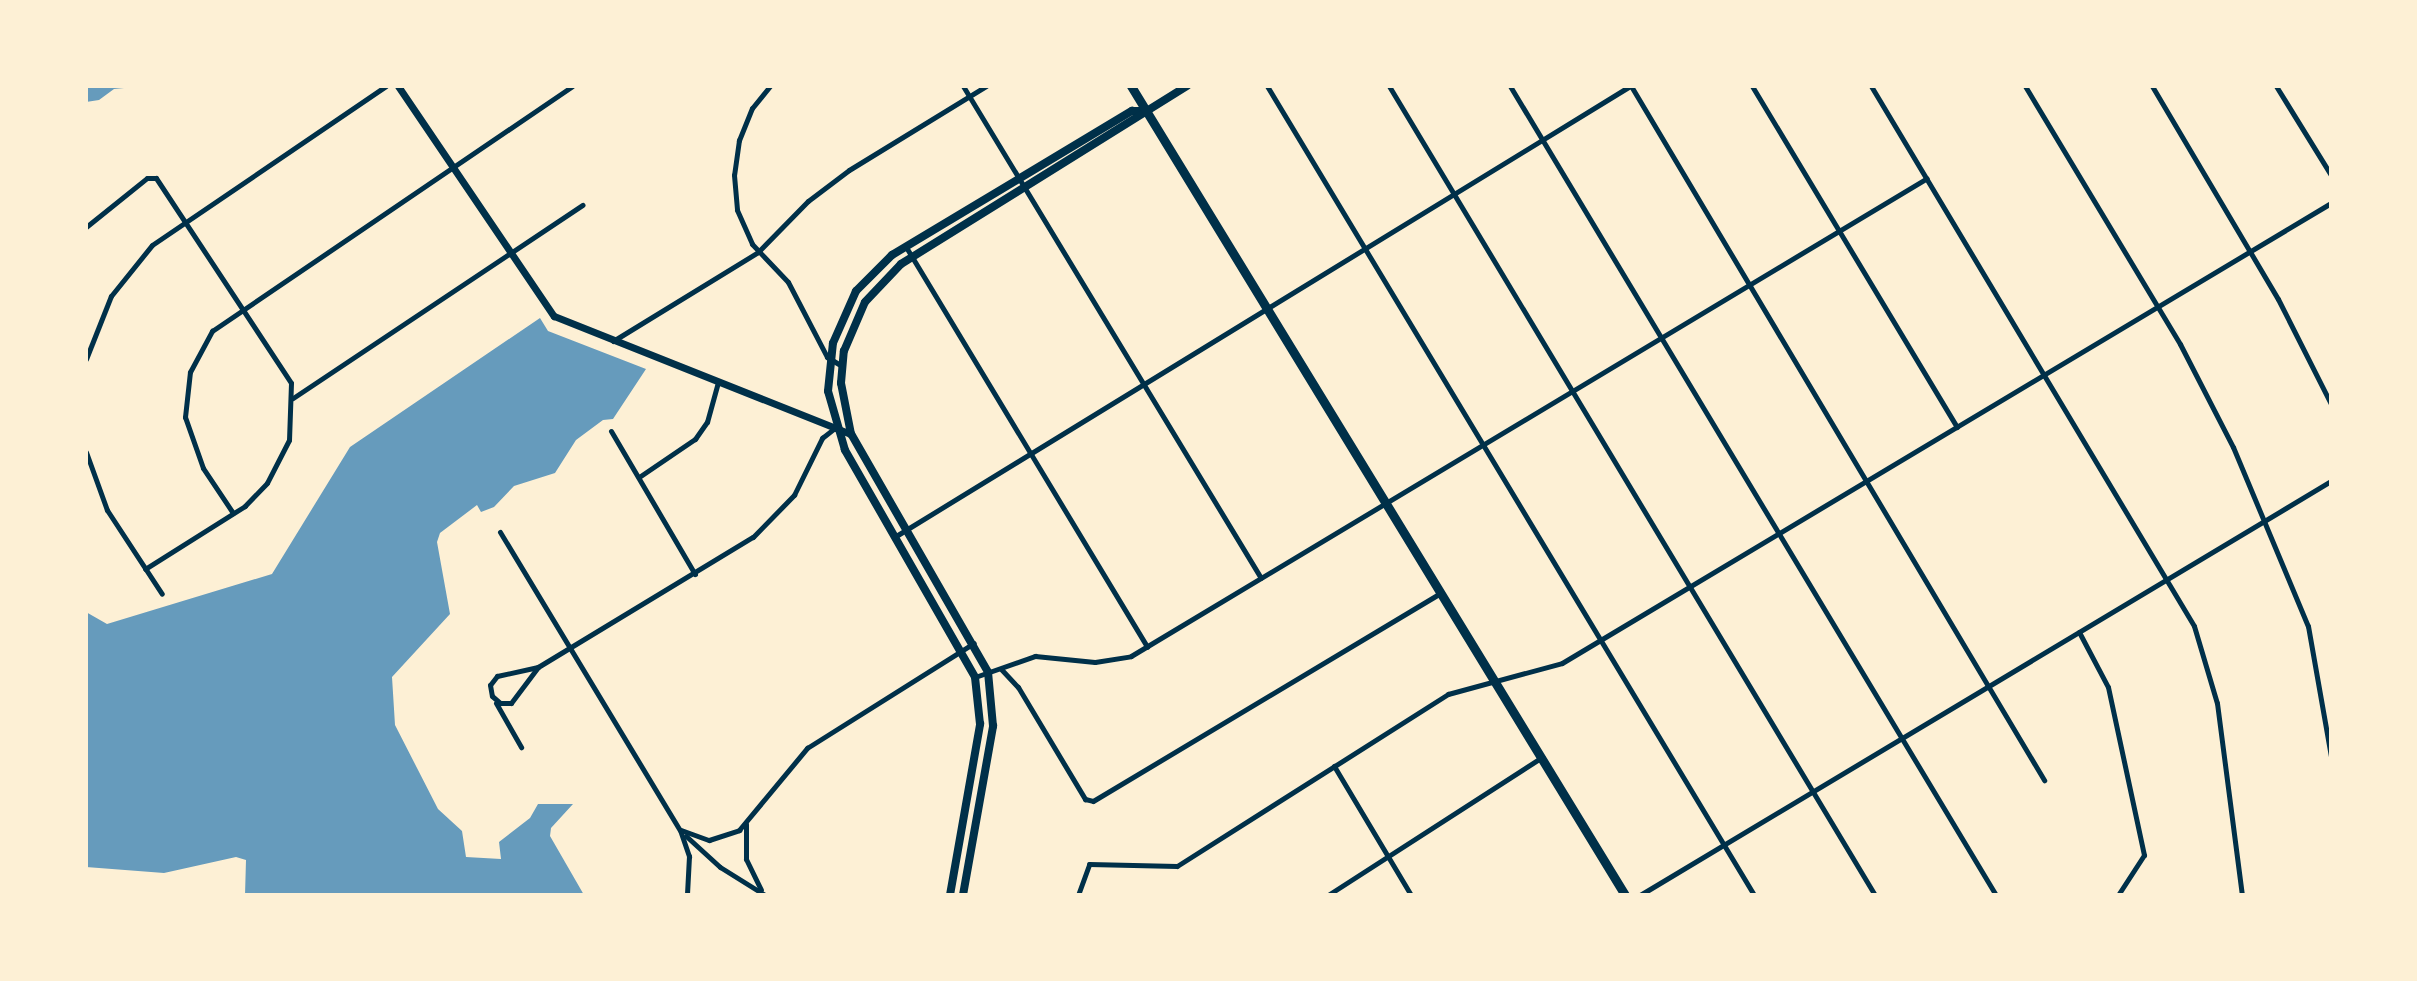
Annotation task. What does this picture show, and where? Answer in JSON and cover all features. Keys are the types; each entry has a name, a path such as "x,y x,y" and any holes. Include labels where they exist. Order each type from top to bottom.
{"highway":[{"path":"1131,86 1625,895"}],"main road":[{"path":"963,895 993,726 988,672 851,434 842,402 842,366 849,333 865,302 887,275 1187,86"},
{"path":"950,895 980,724 975,677 963,649 836,428 828,391 830,360 838,326 856,291 906,246 1132,111 1146,111"}],"street":[{"path":"86,359 101,315 124,277 186,219 386,86"},
{"path":"398,86 554,316 612,342 851,434"},
{"path":"233,513 193,446 184,403 190,372 205,342 244,305 572,86"},
{"path":"770,86 746,121 734,175 737,210 758,252 788,282 830,360 842,366"},
{"path":"963,86 1261,578"},
{"path":"612,342 758,252 826,186 986,86"},
{"path":"1267,86 1754,895"},
{"path":"1389,86 1875,895"},
{"path":"1510,86 1996,895"},
{"path":"896,536 1146,386 1452,192 1631,86 1991,685 2044,780"},
{"path":"1752,86 1957,427"},
{"path":"1871,86 2168,579 2211,671 2242,895"},
{"path":"2025,86 2206,393 2265,521 2308,626 2331,757"},
{"path":"2152,86 2251,250 2331,404"},
{"path":"2276,86 2331,175"},
{"path":"86,227 149,176 156,178 287,372 293,398 289,440 278,465 256,495 145,569"},
{"path":"975,677 1049,654 1109,662 1147,647 1927,178"},
{"path":"1078,895 1089,864 1177,866 1448,694 1495,678 1514,678 1562,663 2331,203"},
{"path":"293,398 582,205"},
{"path":"906,246 1147,647"},
{"path":"639,477 695,439 707,422 718,382"},
{"path":"521,747 490,690 497,676 538,667 753,537 779,513 802,484 822,438 836,428"},
{"path":"611,431 695,574"},
{"path":"86,452 107,510 162,594"},
{"path":"1640,895 2331,481"},
{"path":"500,532 680,830 689,856 687,895"},
{"path":"1000,668 1018,687 1089,801 1441,592"},
{"path":"2079,632 2108,687 2144,855 2118,895"},
{"path":"680,830 709,840 746,823 778,777 807,748 974,643"},
{"path":"495,700 505,704 515,700 538,667"},
{"path":"1328,895 1542,757"},
{"path":"1334,766 1411,895"},
{"path":"746,823 746,859 764,895"},
{"path":"680,830 720,867 764,895"},
{"path":"738,895 764,895"}],"water":[{"path":"86,86 144,86 114,89 99,100 86,102"},
{"path":"540,318 548,331 646,369 613,419 603,420 576,440 555,473 514,486 494,507 481,512 477,505 440,533 437,542 450,614 392,677 395,725 438,809 462,831 466,857 501,859 499,842 530,818 538,804 573,804 551,828 550,836 584,895 245,895 246,860 236,857 164,873 86,867 86,612 107,624 272,574 350,447"}]}
